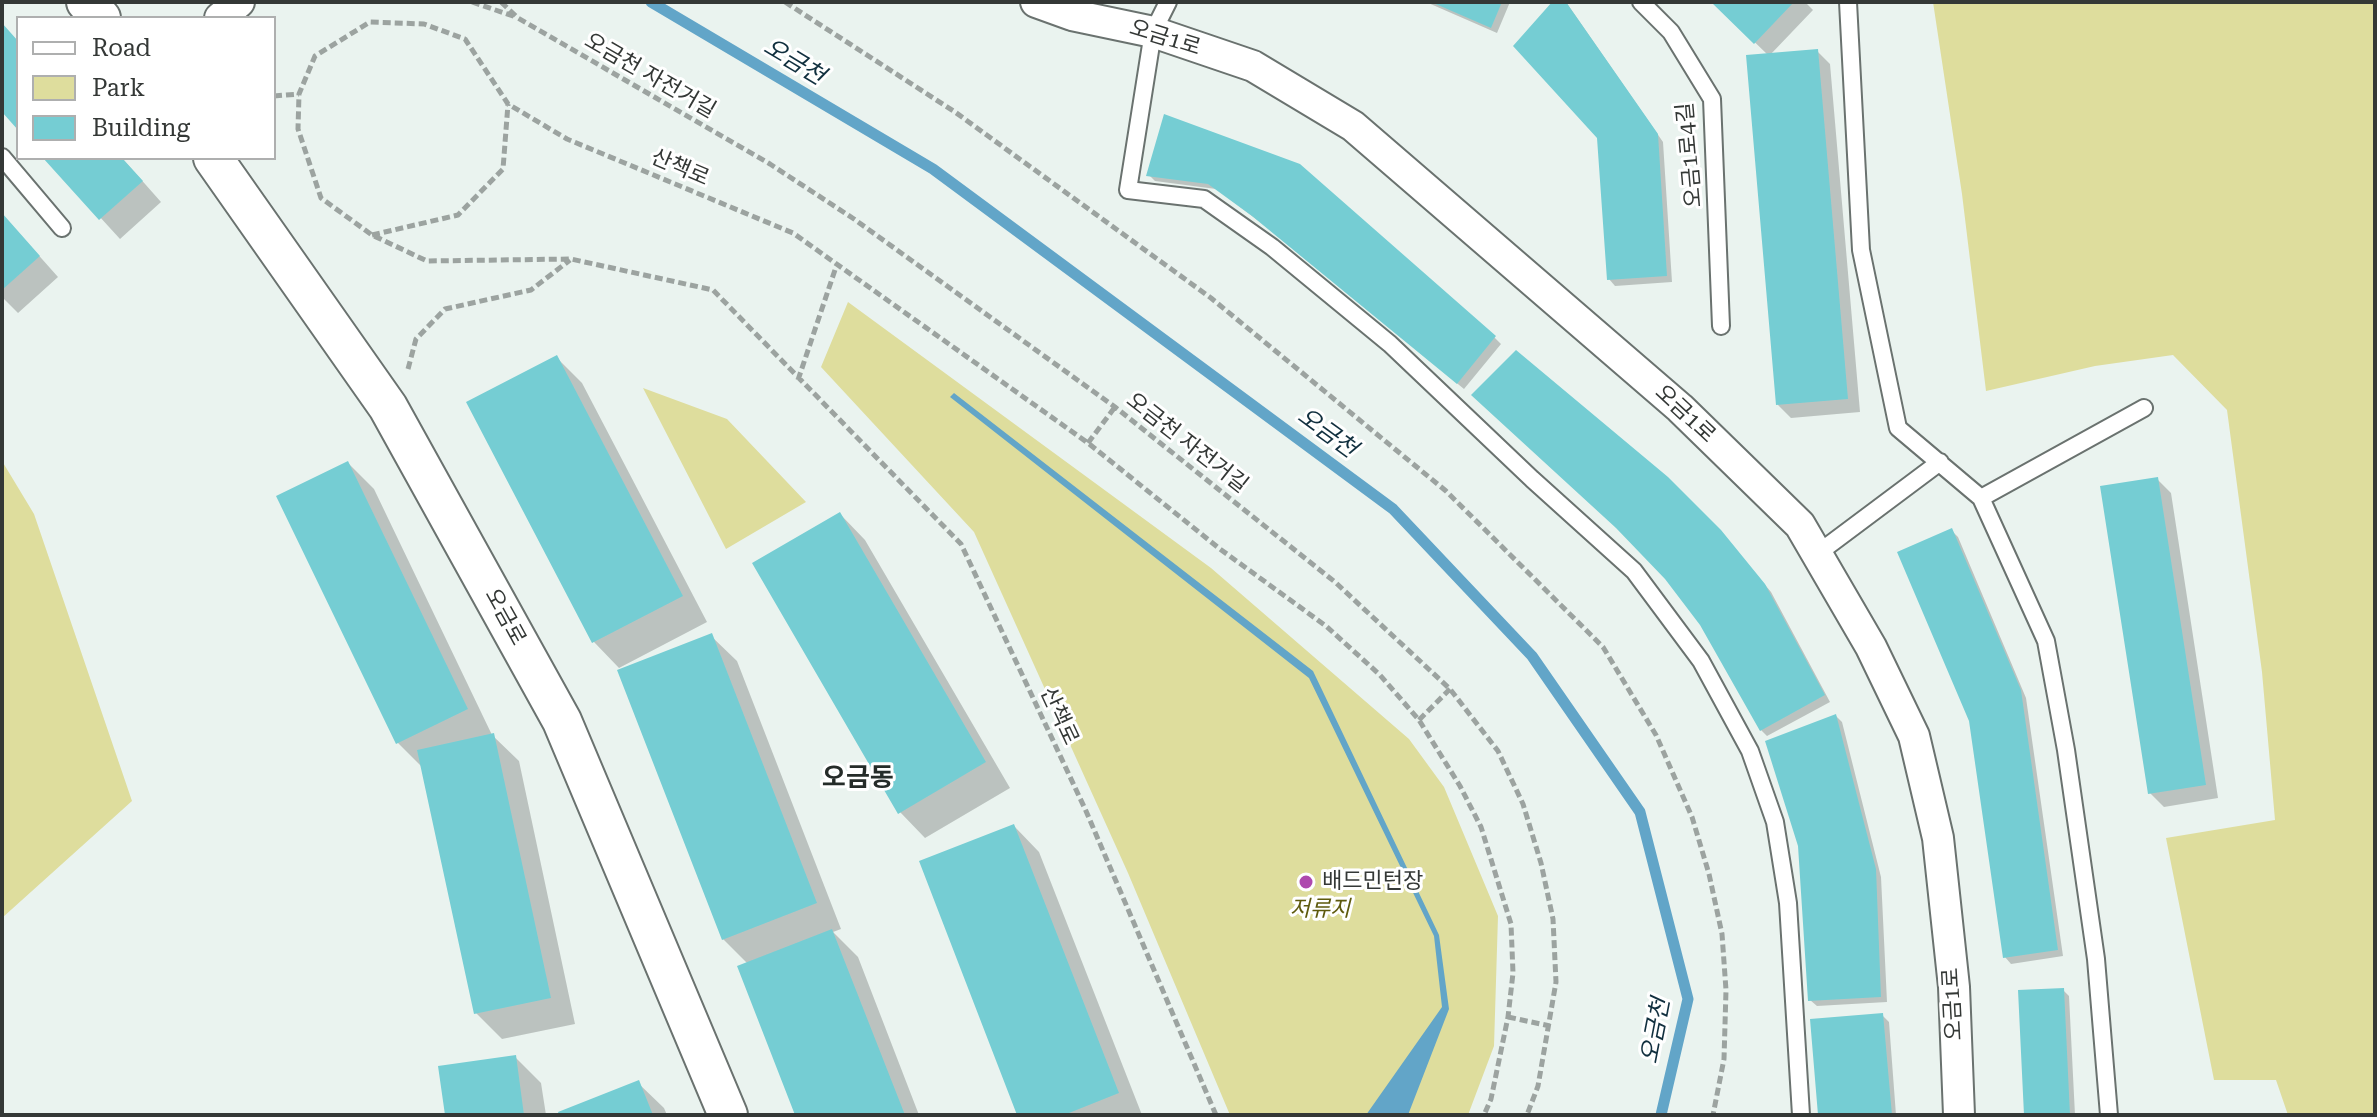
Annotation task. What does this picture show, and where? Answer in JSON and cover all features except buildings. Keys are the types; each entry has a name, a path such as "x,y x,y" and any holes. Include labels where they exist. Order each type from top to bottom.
{"street":[{"path":"222,16 239,2"},
{"name":"오금1로","path":"1036,2 1072,15 1153,32 1253,66 1353,126 1680,408 1800,525 1871,647 1914,736 1938,838 1954,987 1959,1115"},
{"name":"오금로","path":"214,160 388,407 562,721 728,1115"}],"lane":[{"path":"1168,2 1153,32 1128,190 1204,199 1308,276 1390,344 1634,571 1701,661 1750,751 1775,822 1788,903 1801,1115"},
{"name":"오금1로4길","path":"1641,2 1671,32 1712,99 1721,326"},
{"path":"1848,2 1861,250 1898,428 1981,498 2046,641 2066,750 2096,959 2109,1115"},
{"path":"2,157 62,228"},
{"path":"1981,498 2144,408"},
{"path":"1817,554 1940,462"}],"path":[{"path":"472,2 518,18"},
{"name":"오금천 자전거길","path":"501,2 518,18 794,180 854,219 1115,407 1335,582 1450,689 1498,751 1523,804 1541,863 1553,919 1556,982 1538,1086 1527,1115"},
{"path":"785,2 955,112 1211,298 1446,491 1603,647 1656,735 1692,817 1709,874 1722,934 1726,990 1724,1059 1713,1115"},
{"name":"산책로","path":"1216,1115 1086,811 961,544 713,290 571,259 427,261 372,235 321,198 298,129 299,94 315,56 370,22 424,24 465,39 508,104 567,139 793,233 1088,443 1220,549 1326,626 1380,675 1419,720 1481,827 1511,924 1513,973 1508,1017 1491,1099 1484,1115"},
{"path":"276,96 299,94"},
{"path":"372,235 458,215 503,169 508,104"},
{"path":"405,378 416,339 445,309 531,290 571,259"},
{"path":"798,380 837,264"},
{"path":"1088,443 1115,407"},
{"path":"1419,720 1450,689"},
{"path":"1508,1017 1550,1026"}],"green space":[{"path":"1933,2 2375,2 2375,1115 2288,1115 2276,1080 2214,1080 2166,838 2275,820 2262,672 2227,410 2173,355 2095,366 1986,391 1962,194"},
{"name":"저류지","path":"848,302 1211,568 1409,739 1444,787 1498,916 1494,1046 1468,1115 1230,1115 1128,873 974,532 821,367"},
{"path":"643,388 727,419 806,502 726,549"},
{"path":"2,461 34,514 132,801 2,918"}],"water":[{"path":"954,393 1313,671 1439,935 1449,1009 1408,1115 1366,1115 1442,1007 1434,936 1309,678 950,397"}],"waterway":[{"name":"오금천","path":"651,2 933,169 1393,509 1532,656 1640,812 1688,999 1661,1115"}],"place":[{"name":"배드민턴장","path":"1306,882"}],"district":[{"name":"오금동","path":"858,778"}]}
